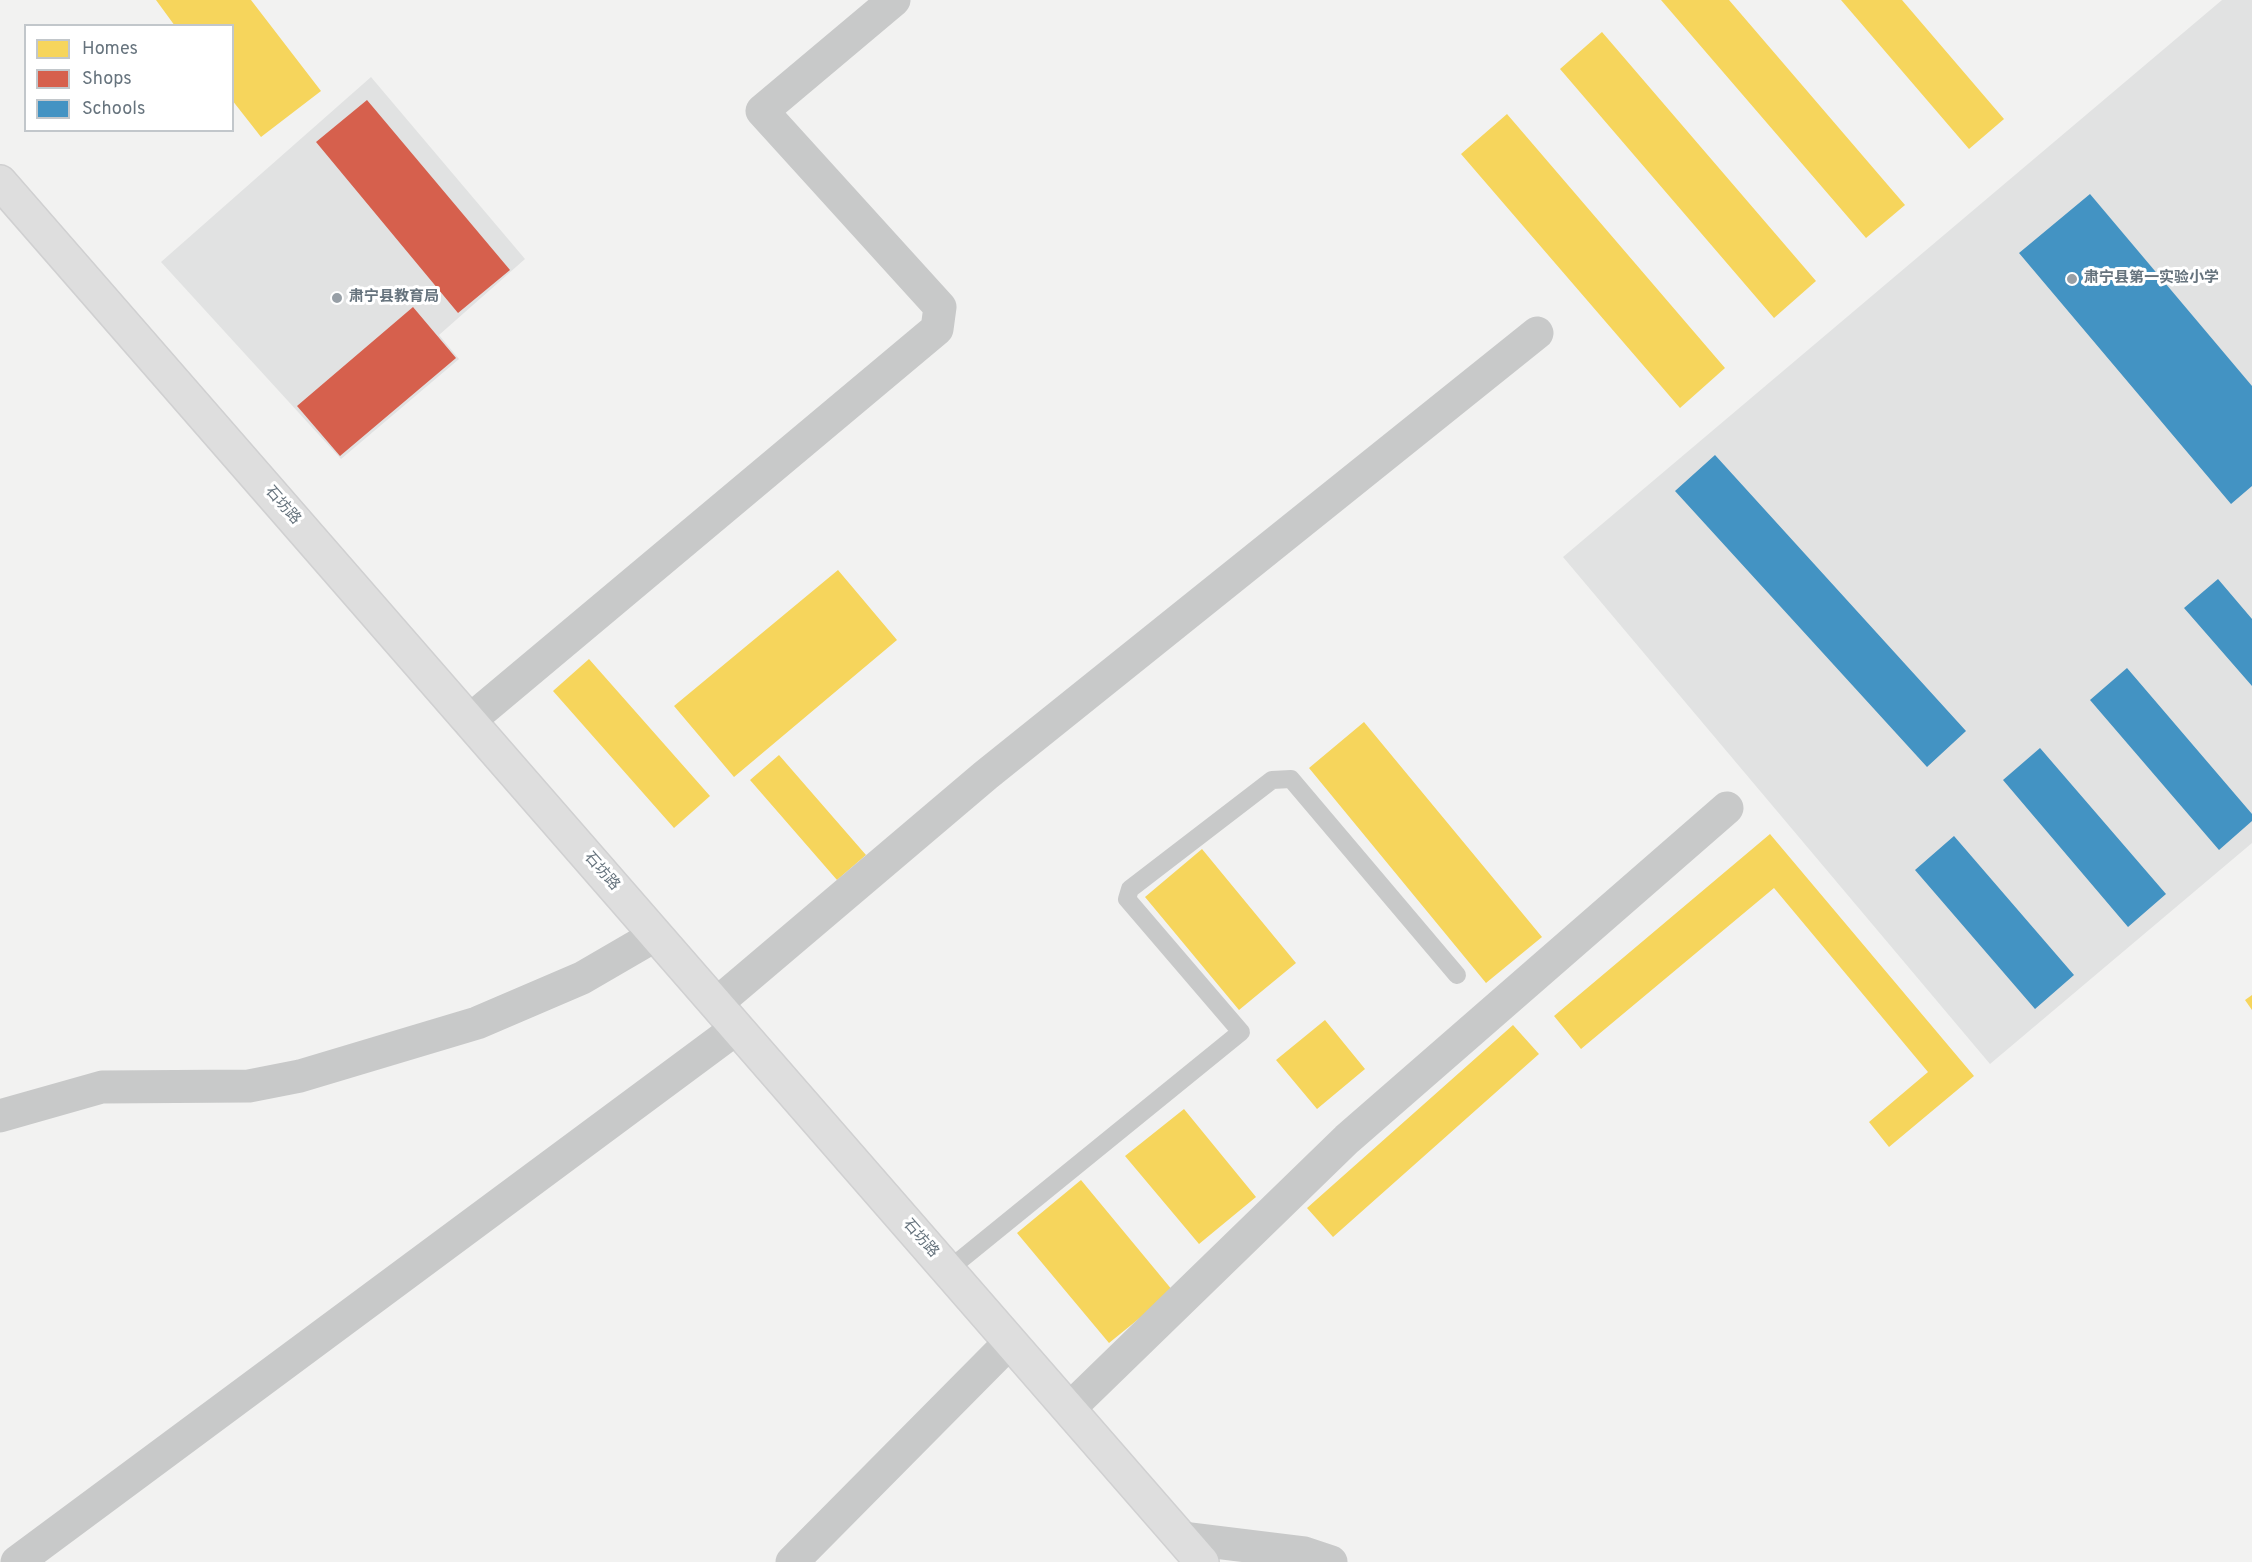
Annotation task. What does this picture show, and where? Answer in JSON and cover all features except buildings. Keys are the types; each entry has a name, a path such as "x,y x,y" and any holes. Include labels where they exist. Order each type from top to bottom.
{"street":[{"path":"469,720 937,329 940,307 762,111 894,0"},
{"name":"石坊路","path":"0,182 1192,1550"},
{"path":"716,1004 986,775 1537,333"},
{"path":"1069,1410 1347,1139 1727,808"},
{"path":"0,1116 102,1087 249,1086 300,1076 477,1023 582,978 656,935"},
{"path":"17,1562 737,1028"},
{"path":"792,1562 1011,1342"},
{"path":"1192,1550 1304,1553 1331,1562"}],"lane":[{"path":"948,1270 1241,1032 1126,899 1130,889 1272,780 1291,779 1457,975"}],"shaded area":[{"name":"肃宁县第一实验小学","path":"2222,0 2252,0 2252,843 1990,1064 1563,557"},
{"name":"肃宁县教育局","path":"371,77 525,259 439,335 459,359 341,459 161,262"}],"place":[{"name":"肃宁县第一实验小学","path":"2072,279"},
{"name":"肃宁县教育局","path":"337,298"}]}
